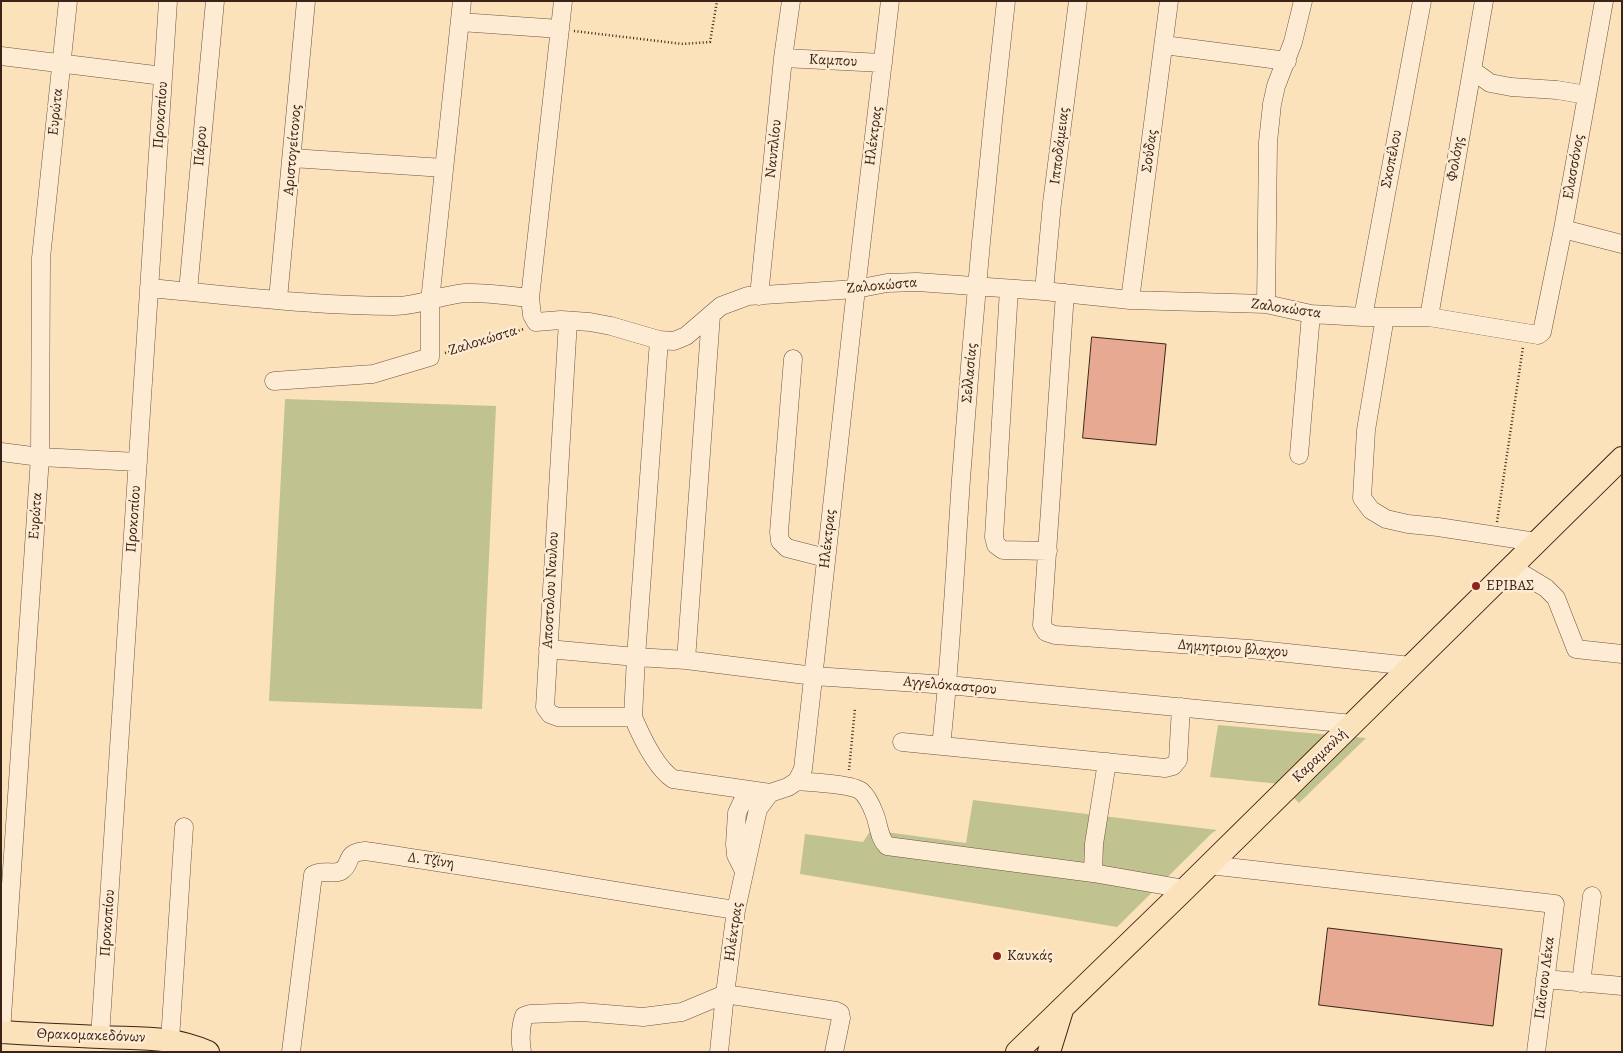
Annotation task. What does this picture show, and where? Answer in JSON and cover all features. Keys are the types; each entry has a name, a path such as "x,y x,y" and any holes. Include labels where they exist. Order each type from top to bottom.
{"main road":[{"name":"Καραμανλή","path":"1023,1050 1064,1005 1209,865 1536,542 1620,464"},
{"path":"1049,1052 1064,1005"},
{"name":"Θρακομακεδόνων","path":"1,1032 100,1038 164,1039 196,1046 208,1052"}],"street":[{"name":"Ευρώτα","path":"1,1032 40,457 41,258 68,1"},
{"name":"Προκοπίου","path":"100,1038 168,1"},
{"name":"Πάρου","path":"188,291 215,1"},
{"name":"Αριστογείτονος","path":"278,299 306,1"},
{"path":"430,357 430,301 462,1"},
{"path":"536,322 532,315 530,298 563,1"},
{"name":"Ναυπλίου","path":"759,296 783,58 792,1"},
{"name":"Ηλέκτρας","path":"797,781 803,769 890,1"},
{"name":"Σελλασίας","path":"941,746 948,685 961,480 977,286 1006,1"},
{"name":"Ιπποδάμειας","path":"1044,291 1078,1"},
{"name":"Σούδας","path":"1130,300 1170,1"},
{"path":"1266,304 1269,126 1276,86 1287,61 1303,1"},
{"name":"Σκοπέλου","path":"1363,317 1422,1"},
{"name":"Φολόης","path":"1429,317 1484,1"},
{"name":"Ελασσόνος","path":"1533,333 1563,228 1604,1"},
{"path":"460,22 560,29"},
{"path":"1164,45 1287,61"},
{"path":"1,56 163,76"},
{"name":"Καμπου","path":"783,58 883,63"},
{"path":"1472,70 1490,83 1587,95"},
{"path":"292,158 444,168"},
{"path":"1563,228 1622,244"},
{"name":"Ζαλοκώστα","path":"536,322 590,322 611,326 658,340 674,341 686,336 721,306 748,296 856,288 904,282 1009,288 1130,300 1266,304 1311,314 1363,317 1429,317 1533,333"},
{"path":"149,288 350,305 410,306 464,293 530,298"},
{"path":"1009,288 994,537 996,545 1003,550 1048,551 1065,293"},
{"path":"1299,455 1311,314"},
{"path":"686,660 710,315"},
{"path":"1385,317 1366,430 1362,498 1370,510 1386,519 1408,524 1536,542"},
{"name":"Αποστολου Ναυλου","path":"568,321 545,707 550,714 558,717 633,716"},
{"path":"658,340 633,716 645,744 666,774 672,779 762,792 788,787 797,781 860,790 867,798 875,815 882,841 887,846 1092,873 1185,888"},
{"name":"Ζαλοκώστα","path":"274,381 373,374 430,357"},
{"path":"793,359 779,532 780,541 787,548 826,558"},
{"path":"1,452 40,457 138,462"},
{"name":"Δημητριου βλαχου","path":"1048,551 1042,625 1046,632 1054,636 1250,650 1411,666"},
{"path":"1511,567 1546,588 1556,598 1576,649 1622,654"},
{"name":"Αγγελόκαστρου","path":"548,649 686,660 814,676 948,685 1352,724"},
{"path":"902,742 1165,768 1173,766 1178,760 1181,706"},
{"path":"1092,873 1094,844 1107,762"},
{"name":"Ηλέκτρας","path":"719,1052 736,910 762,792"},
{"path":"170,1040 184,827"},
{"name":"Δ. Τζίνη","path":"291,1052 313,875 319,871 334,872 341,870 356,851 488,869 736,910"},
{"name":"Παΐσιου Λέκα","path":"1209,865 1554,904 1536,1052"},
{"path":"1582,983 1592,896"},
{"path":"1545,979 1622,986"},
{"path":"522,1052 520,1043 521,1023 524,1016 530,1014 582,1012 643,1017 682,1012 725,994 836,1011 842,1018 834,1052"}],"path":[{"path":"560,29 683,44 710,42 717,1"},
{"name":"Ζαλοκώστα","path":"430,357 522,330 536,322"},
{"path":"1495,536 1533,333"},
{"path":"846,787 850,767 855,708"}],"green space":[{"path":"285,399 496,406 482,709 269,701"},
{"path":"1218,725 1366,738 1299,803 1280,784 1210,777"},
{"path":"973,800 1217,830 1117,927 800,874 805,834 863,842 871,830 966,843"}],"building":[{"path":"1092,337 1166,344 1156,445 1083,438"},
{"path":"1328,928 1502,949 1493,1026 1319,1005"}],"place":[{"name":"ΕΡΙΒΑΣ","path":"1476,586"},
{"name":"Καυκάς","path":"997,956"}]}
